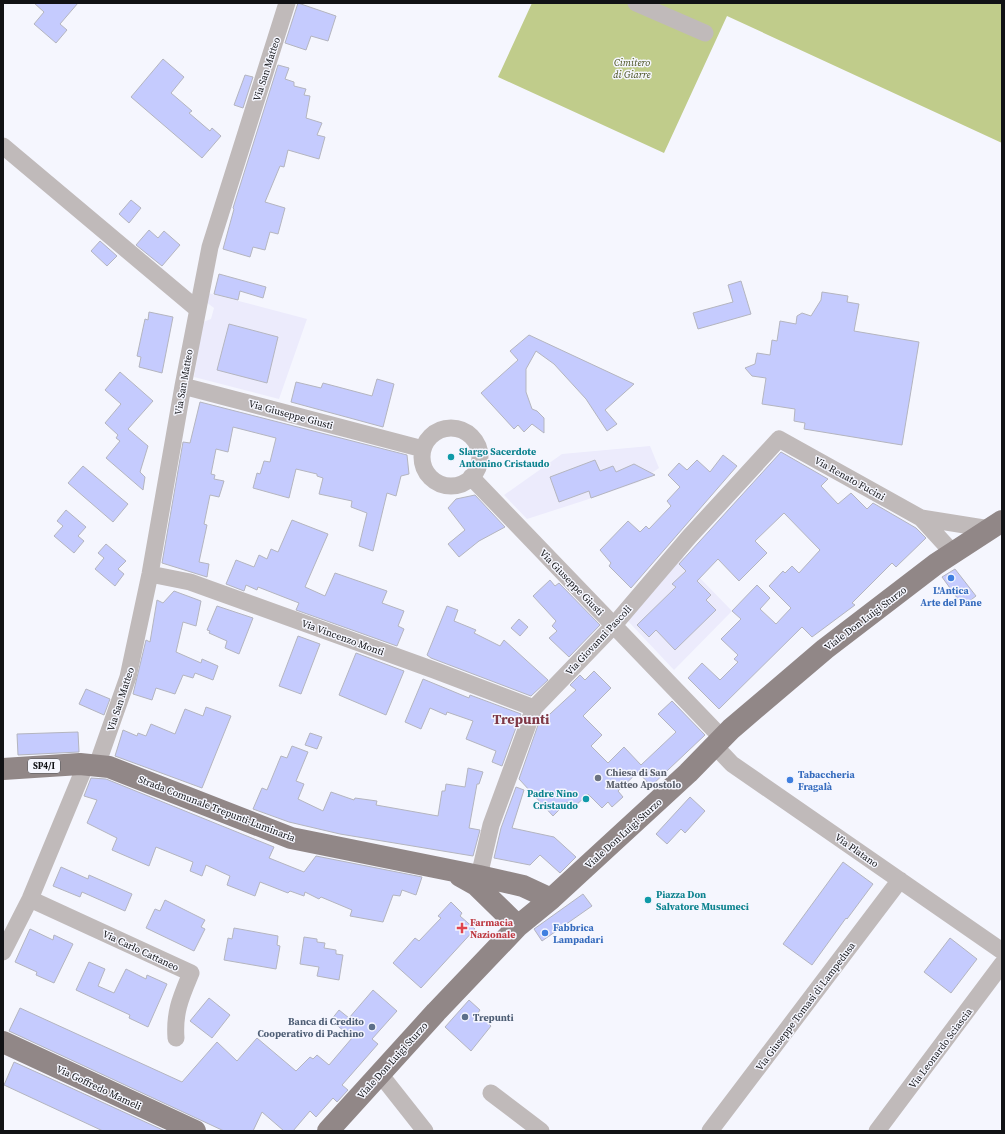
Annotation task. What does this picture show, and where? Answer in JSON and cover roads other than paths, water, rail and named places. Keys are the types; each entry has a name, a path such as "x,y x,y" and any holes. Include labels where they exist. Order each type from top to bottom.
{"main road":[{"name":"Viale Don Luigi Sturzo","path":"331,1130 380,1074 518,926 551,899 688,773 718,742 779,686 825,649 953,552 996,525"},
{"name":"Strada Comunale Trepunti-Luminaria","path":"3,769 91,765 109,767 291,838 453,872"},
{"path":"453,872 523,886 551,899"},
{"path":"453,872 476,885 518,926"},
{"name":"Via Goffredo Mameli","path":"3,1042 195,1131"}],"street":[{"name":"Via San Matteo","path":"3,952 30,899 91,765 128,677 150,574 197,309 210,246 287,3"},
{"path":"636,3 705,33"},
{"path":"3,146 197,309"},
{"name":"Via Giuseppe Giusti","path":"183,386 423,449"},
{"path":"451,428 465,432 471,437 478,450 478,465 471,477 465,482 451,486 436,482 423,464 423,449 430,437 437,432 451,428"},
{"name":"Via Renato Fucini","path":"779,439 921,518 953,552"},
{"name":"Via Giovanni Pascoli","path":"479,876 491,825 534,708 614,626 689,537 779,439"},
{"name":"Via Giuseppe Giusti","path":"471,477 614,626 718,742"},
{"name":"Via Renato Fucini","path":"921,518 996,525"},
{"name":"Via Vincenzo Monti","path":"150,574 190,582 434,670 534,708"},
{"name":"Via Platano","path":"718,742 732,764 1002,951"},
{"name":"Via Giuseppe Tomasi di Lampedusa","path":"710,1131 900,880"},
{"name":"Via Carlo Cattaneo","path":"30,899 191,973 178,1006 175,1021 176,1038"},
{"name":"Via Leonardo Sciascia","path":"877,1131 1002,964"},
{"path":"380,1074 425,1131"},
{"path":"491,1093 540,1131"}],"place":[{"name":"Slargo Sacerdote Antonino Cristaudo","path":"451,457"},
{"name":"L'Antica Arte del Pane","path":"951,578"},
{"name":"Chiesa di San Matteo Apostolo","path":"598,778"},
{"name":"Tabaccheria Fragalà","path":"790,780"},
{"name":"Padre Nino Cristaudo","path":"586,799"},
{"name":"Piazza Don Salvatore Musumeci","path":"648,900"},
{"name":"Farmacia Nazionale","path":"462,928"},
{"name":"Fabbrica Lampadari","path":"545,933"},
{"name":"Trepunti","path":"465,1017"},
{"name":"Banca di Credito Cooperativo di Pachino","path":"372,1027"}],"district":[{"name":"Trepunti","path":"521,719"}],"park label":[{"name":"Cimitero di Giarre","path":"632,68"}]}
